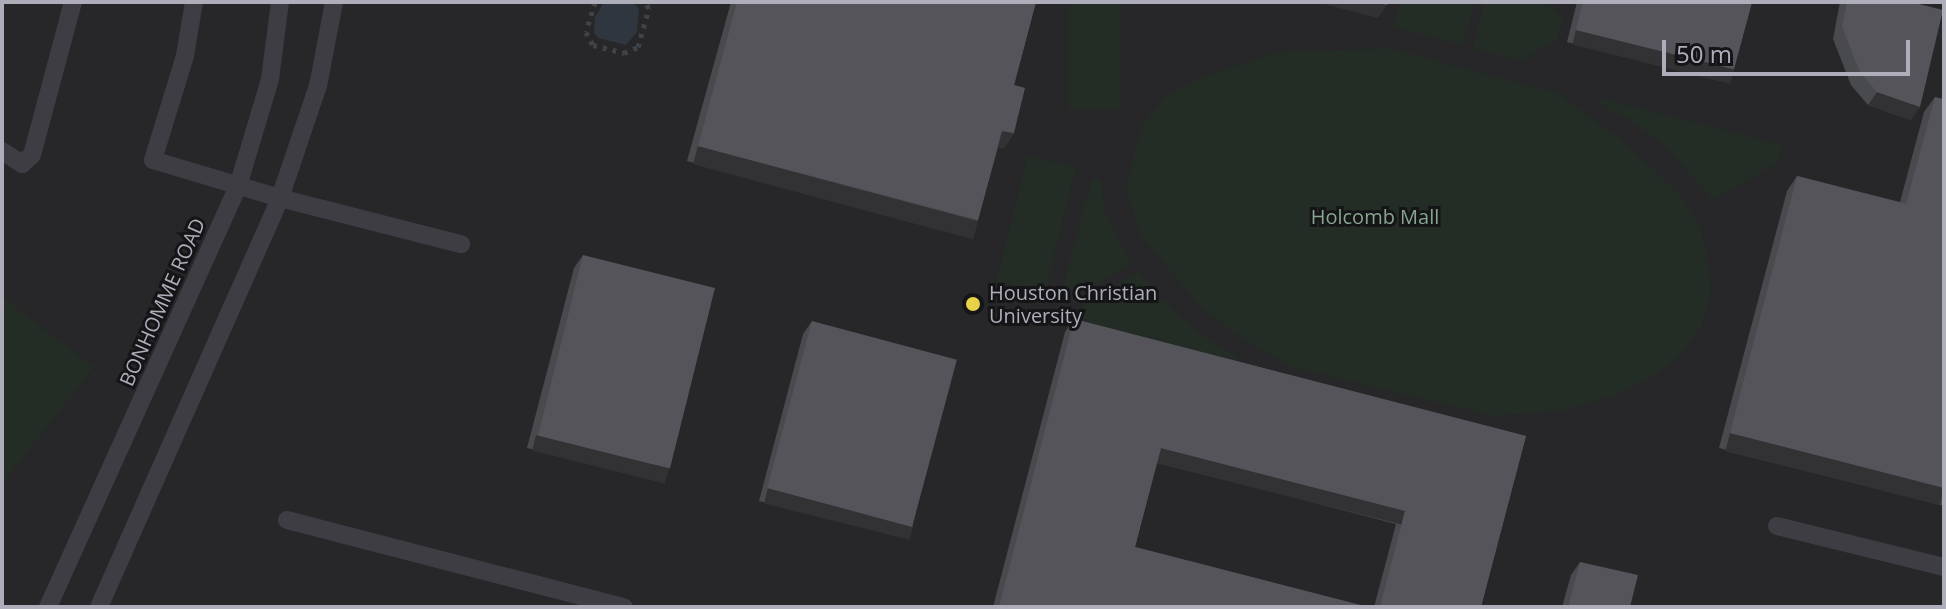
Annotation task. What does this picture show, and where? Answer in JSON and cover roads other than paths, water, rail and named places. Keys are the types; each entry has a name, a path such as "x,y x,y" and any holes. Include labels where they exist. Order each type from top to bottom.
{"lane":[{"path":"2,151 22,164 32,155 73,2"},
{"path":"194,2 185,56 153,160 280,198 461,244"},
{"name":"BONHOMME ROAD","path":"48,607 238,186 270,79 280,2"},
{"path":"99,607 280,198 318,86 334,2"},
{"path":"287,520 624,607"},
{"path":"1777,526 1944,567"}],"place":[{"name":"Houston Christian University","path":"973,304"}],"park label":[{"name":"Holcomb Mall","path":"1375,216"}]}
